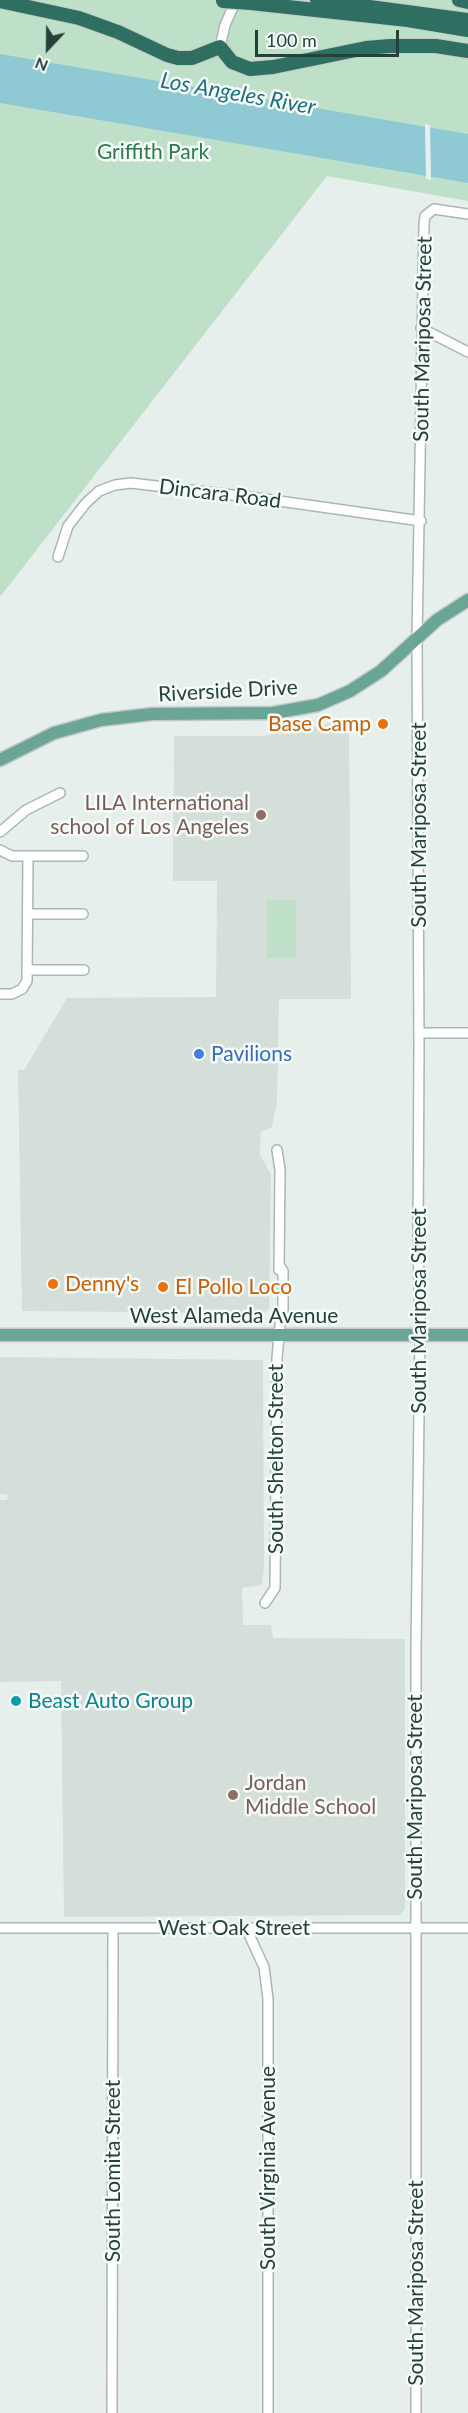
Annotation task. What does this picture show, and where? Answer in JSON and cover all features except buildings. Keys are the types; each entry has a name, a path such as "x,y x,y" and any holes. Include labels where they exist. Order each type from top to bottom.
{"highway":[{"path":"218,0 408,20 468,30"},
{"path":"317,0 468,20"},
{"path":"459,0 468,2"},
{"path":"0,1 79,18 178,58 192,58 220,47 232,62 250,69 390,46 436,46 468,51"}],"main road":[{"name":"Riverside Drive","path":"0,760 54,733 101,720 152,714 273,713 318,705 365,682 437,620 468,600"},
{"name":"West Alameda Avenue","path":"0,1335 468,1335"}],"street":[{"path":"220,47 225,25 236,0"},
{"name":"South Mariposa Street","path":"416,2413 416,1650 420,1335 417,639 421,521 421,328 425,216 430,211 441,209 468,214"},
{"path":"421,328 468,352"},
{"name":"Dincara Road","path":"57,557 68,526 87,503 99,492 115,485 131,483 421,521"},
{"path":"0,832 26,810 60,793"},
{"path":"0,850 12,856 83,856"},
{"path":"0,994 12,994 22,988 27,981 28,856"},
{"path":"28,914 83,914"},
{"path":"27,970 84,970"},
{"path":"419,1033 468,1033"},
{"name":"South Shelton Street","path":"265,1603 275,1588 278,1335 283,1311 283,1271 280,1266 280,1170 277,1150"},
{"name":"West Oak Street","path":"0,1928 468,1928"},
{"name":"South Virginia Avenue","path":"246,1928 264,1967 268,1998 268,2413"},
{"name":"South Lomita Street","path":"112,2413 113,1929"}],"shaded area":[{"path":"349,718 351,999 279,999 277,1102 272,1127 261,1132 260,1143 260,1154 271,1175 269,1309 264,1313 22,1311 18,1070 24,1070 67,998 216,997 217,881 173,881 174,736 260,736 304,730"},
{"name":"Jordan Middle School","path":"0,1357 263,1360 264,1567 262,1585 242,1588 243,1625 271,1625 273,1638 405,1639 405,1909 400,1915 64,1917 61,1681 0,1682 0,1500 7,1500 8,1495 0,1494"}],"green space":[{"name":"Griffith Park","path":"0,0 468,0 468,201 327,176 0,597"},
{"path":"267,900 296,900 296,958 267,958"}],"water":[{"name":"Los Angeles River","path":"0,54 468,134 468,183 0,103"}],"pier":[{"path":"425,124 430,125 431,180 426,179"}],"place":[{"name":"Base Camp","path":"383,724"},
{"name":"LILA International school of Los Angeles","path":"261,815"},
{"name":"Pavilions","path":"199,1054"},
{"name":"Denny's","path":"53,1284"},
{"name":"El Pollo Loco","path":"163,1287"},
{"name":"Beast Auto Group","path":"16,1701"},
{"name":"Jordan Middle School","path":"233,1795"}]}
